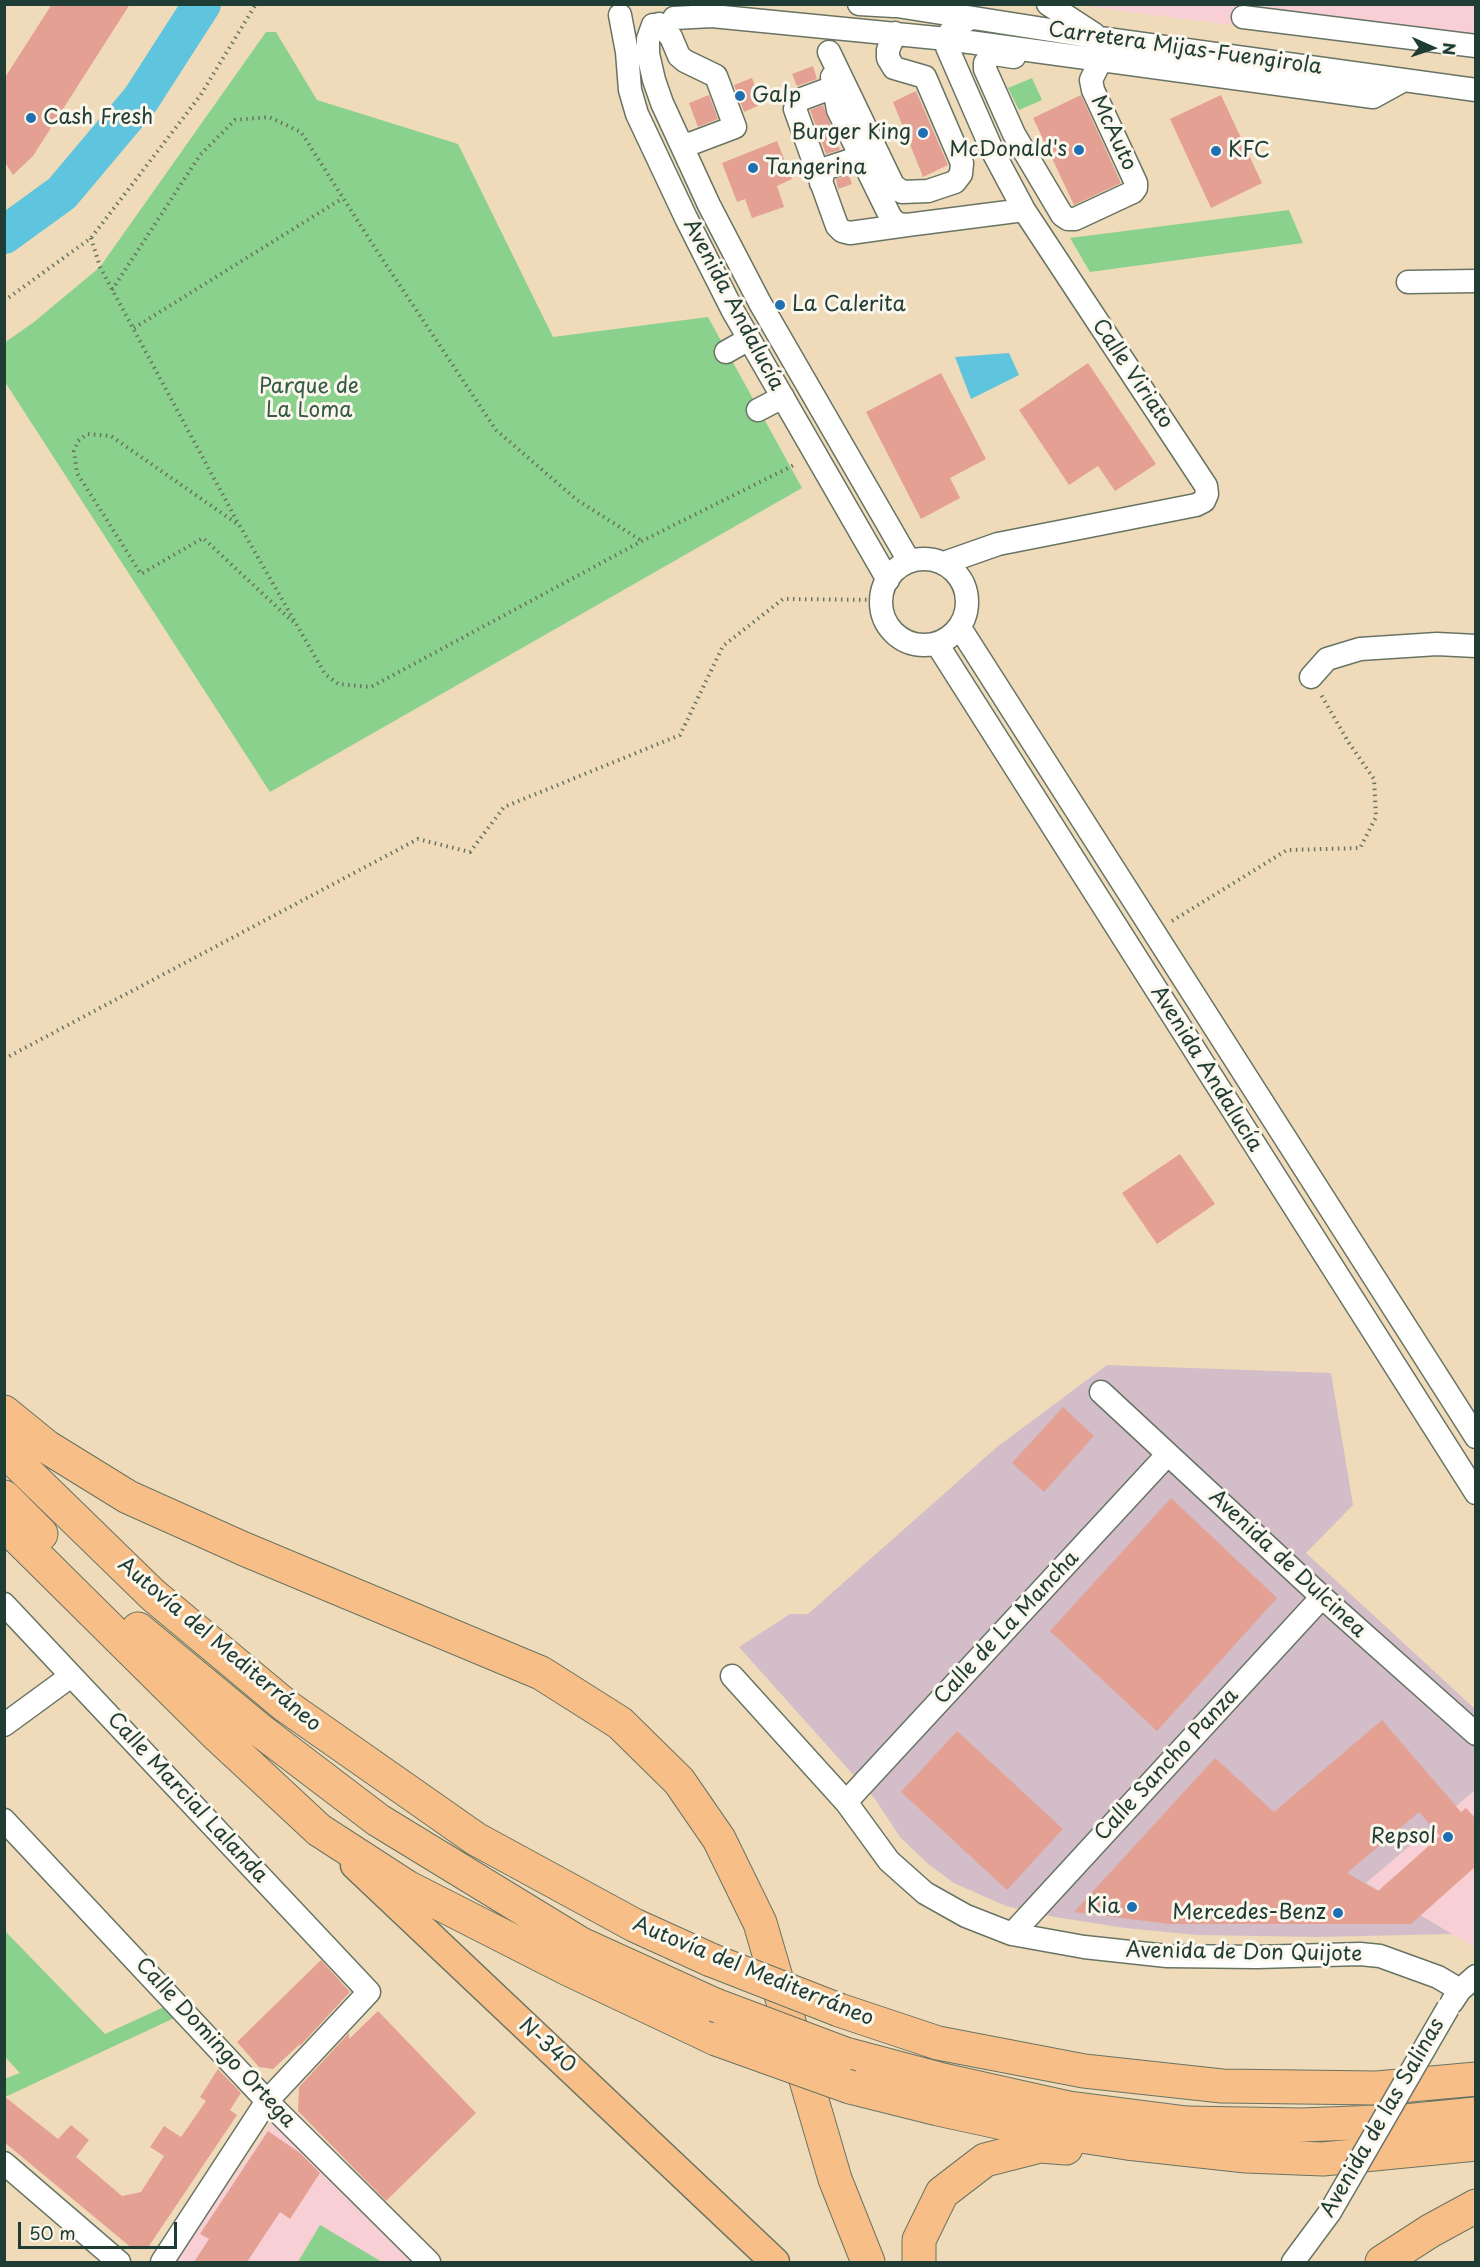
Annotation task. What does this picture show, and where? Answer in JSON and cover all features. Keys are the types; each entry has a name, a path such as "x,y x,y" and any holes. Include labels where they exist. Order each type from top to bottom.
{"highway":[{"path":"4,1398 47,1447"},
{"path":"4,1412 47,1447 128,1497 244,1549 541,1673 620,1723 679,1781 719,1839 760,1923 836,2178 868,2262"},
{"name":"Autovía del Mediterráneo","path":"4,1450 153,1595 286,1706 476,1839 634,1925 711,1960 839,2010 949,2045 1084,2071 1222,2086 1377,2088 1476,2079"},
{"name":"Autovía del Mediterráneo","path":"4,1497 138,1630 261,1731 378,1820 581,1944 715,2005 845,2054 939,2079 1069,2108 1186,2123 1302,2125 1406,2121 1476,2114"},
{"path":"4,1524 218,1736 319,1830 407,1887 566,1968 716,2039 850,2087 1021,2127 1127,2143 1246,2156"},
{"path":"919,2262 919,2240 942,2193 986,2160 1040,2146 1149,2157 1246,2156 1323,2159 1476,2144"},
{"path":"1382,2262 1430,2231 1476,2206"}],"main road":[{"name":"N-340","path":"319,1830 776,2262"}],"street":[{"name":"Carretera Mijas-Fuengirola","path":"859,4 889,5 1101,38 1476,90"},
{"path":"1048,4 1101,38"},
{"path":"616,10 636,23 677,14 895,33 947,39 1101,64 1373,98 1404,80"},
{"name":"Avenida Andalucía","path":"616,10 627,52 630,90 637,114 686,218 749,339 816,454 884,590"},
{"path":"677,14 671,37 679,56 716,76 735,127 690,144 680,142"},
{"name":"Avenida Andalucía","path":"677,14 648,39 648,54 654,80 680,142 760,303 909,561"},
{"path":"1243,17 1476,46"},
{"path":"947,39 950,32 970,18"},
{"path":"814,25 893,185 902,192 928,191 955,182 961,174 962,164 925,76 894,68 888,58 888,50 895,33"},
{"name":"Calle Viriato","path":"944,563 998,544 1196,505 1204,501 1207,494 1206,486 1024,210 992,150 947,47 947,39"},
{"path":"829,52 838,110 891,218 898,224 907,225"},
{"name":"McAuto","path":"994,54 1101,64 1091,80 1093,90 1136,183 1136,188 1133,192 1075,219 1068,219 1062,215 1014,134 985,63 988,57 994,54"},
{"path":"834,87 799,100 795,109 837,226 842,231 850,233 1024,210"},
{"path":"821,183 824,169 861,157"},
{"path":"1408,282 1476,281"},
{"path":"726,352 749,339"},
{"path":"758,410 783,397"},
{"path":"929,559 944,563 956,572 964,584 968,599 966,614 960,628 949,638 937,644 923,646 910,643 898,636 889,626 883,614 884,590 901,566 909,561 929,559"},
{"name":"Avenida Andalucía","path":"960,628 1476,1437"},
{"name":"Avenida Andalucía","path":"937,644 1476,1493"},
{"path":"1311,677 1327,659 1360,650 1437,644 1476,646"},
{"name":"Avenida de Dulcinea","path":"1101,1392 1322,1597 1476,1734"},
{"name":"Calle de La Mancha","path":"846,1802 1168,1454"},
{"name":"Calle Sancho Panza","path":"1012,1934 1322,1597"},
{"name":"Calle Marcial Lalanda","path":"4,1604 369,1992 267,2101"},
{"path":"4,1725 71,1676"},
{"name":"Avenida de Don Quijote","path":"732,1676 846,1802 889,1861 925,1893 966,1916 1012,1934 1084,1947 1167,1956 1257,1957 1360,1954 1380,1956 1438,1977 1461,1991"},
{"name":"Calle Domingo Ortega","path":"4,1820 267,2101 429,2262"},
{"name":"Avenida de las Salinas","path":"1293,2262 1330,2212 1461,1991"},
{"path":"162,2262 267,2101"},
{"path":"4,2163 119,2262"}],"path":[{"path":"4,301 91,238 200,96 256,4"},
{"path":"112,290 200,155 235,120 269,117 301,132 496,430 577,500 642,541"},
{"path":"134,328 343,198"},
{"path":"91,238 100,267 239,525 325,674 338,684 371,687 642,541 816,454"},
{"path":"239,525 111,436 87,434 78,441 74,451 77,473 141,574 202,538 298,627"},
{"path":"4,1059 418,839 470,852 504,807 680,735 723,646 783,599 884,590"},
{"path":"1167,924 1287,850 1360,848 1376,818 1374,779 1349,743 1311,677"}],"shaded area":[{"path":"1076,5 1475,5 1475,55 1254,28"},
{"path":"1107,1365 1331,1373 1353,1505 1306,1553 1475,1709 1475,1790 1366,1883 1452,1934 1318,1937 1198,1935 1125,1928 1055,1917 1006,1906 954,1883 928,1864 900,1837 875,1799 739,1647 790,1614 808,1614 997,1447"},
{"name":"Repsol","path":"1475,1790 1475,1948 1365,1883"},
{"path":"272,2122 324,2168 415,2262 174,2262"}],"green space":[{"name":"Parque de La Loma","path":"266,32 276,32 317,100 458,144 553,337 708,317 802,488 270,792 5,382 4,343 34,322 100,267"},
{"path":"1032,78 1042,100 1019,110 1008,88"},
{"path":"1289,210 1303,243 1090,272 1070,238"},
{"path":"5,1931 105,2034 175,2002 185,2013 5,2097 4,2079 20,2073 5,2057"},
{"path":"320,2225 382,2262 298,2262"}],"water":[{"path":"1009,353 1019,375 971,399 955,357"}],"building":[{"name":"Cash Fresh","path":"52,4 130,4 33,156 13,175 4,161 4,79"},
{"path":"813,66 817,79 797,86 792,74"},
{"path":"752,78 762,104 744,112 734,85"},
{"name":"Burger King","path":"916,91 948,165 923,177 893,102"},
{"path":"709,95 718,119 698,127 689,103"},
{"name":"McDonald's","path":"1081,95 1121,183 1074,205 1033,118"},
{"name":"KFC","path":"1221,95 1262,183 1211,208 1170,119"},
{"path":"823,105 840,150 826,154 810,110"},
{"path":"777,141 792,179 777,186 784,207 752,218 745,199 737,202 722,163"},
{"path":"849,175 852,184 838,189 836,179"},
{"path":"1088,363 1156,464 1115,491 1098,466 1069,485 1019,410"},
{"path":"941,373 986,459 950,478 960,498 921,519 866,412"},
{"path":"1180,1154 1215,1204 1157,1244 1122,1193"},
{"path":"1063,1407 1094,1436 1044,1492 1012,1463"},
{"path":"1171,1498 1277,1598 1157,1731 1050,1631"},
{"path":"1382,1720 1461,1812 1466,1808 1476,1819 1476,1866 1411,1924 1169,1924 1074,1912 1215,1758 1274,1812","holes":["1419,1812 1440,1836 1378,1891 1347,1873"]},
{"path":"957,1731 1063,1829 1007,1890 901,1792"},
{"path":"321,1960 350,1992 300,2046 300,2044 273,2069 259,2067 237,2042"},
{"path":"378,2011 476,2113 386,2201 298,2111 299,2087 349,2033 349,2039"},
{"path":"218,2069 241,2093 230,2110 237,2115 147,2249 133,2249 4,2142 4,2096 58,2139 71,2125 89,2140 76,2157 122,2196 141,2192 164,2156 150,2147 164,2126 181,2137 206,2101 200,2097"},
{"path":"268,2131 300,2153 320,2173 290,2219 280,2212 247,2262 194,2262 209,2239 200,2234"}],"waterway":[{"path":"4,235 62,193 141,99 202,4"}],"place":[{"name":"Galp","path":"740,96"},
{"name":"Cash Fresh","path":"31,118"},
{"name":"Burger King","path":"923,133"},
{"name":"McDonald's","path":"1079,150"},
{"name":"KFC","path":"1216,151"},
{"name":"Tangerina","path":"753,168"},
{"name":"La Calerita","path":"780,305"},
{"name":"Repsol","path":"1448,1837"},
{"name":"Kia","path":"1132,1907"},
{"name":"Mercedes-Benz","path":"1338,1913"}]}
